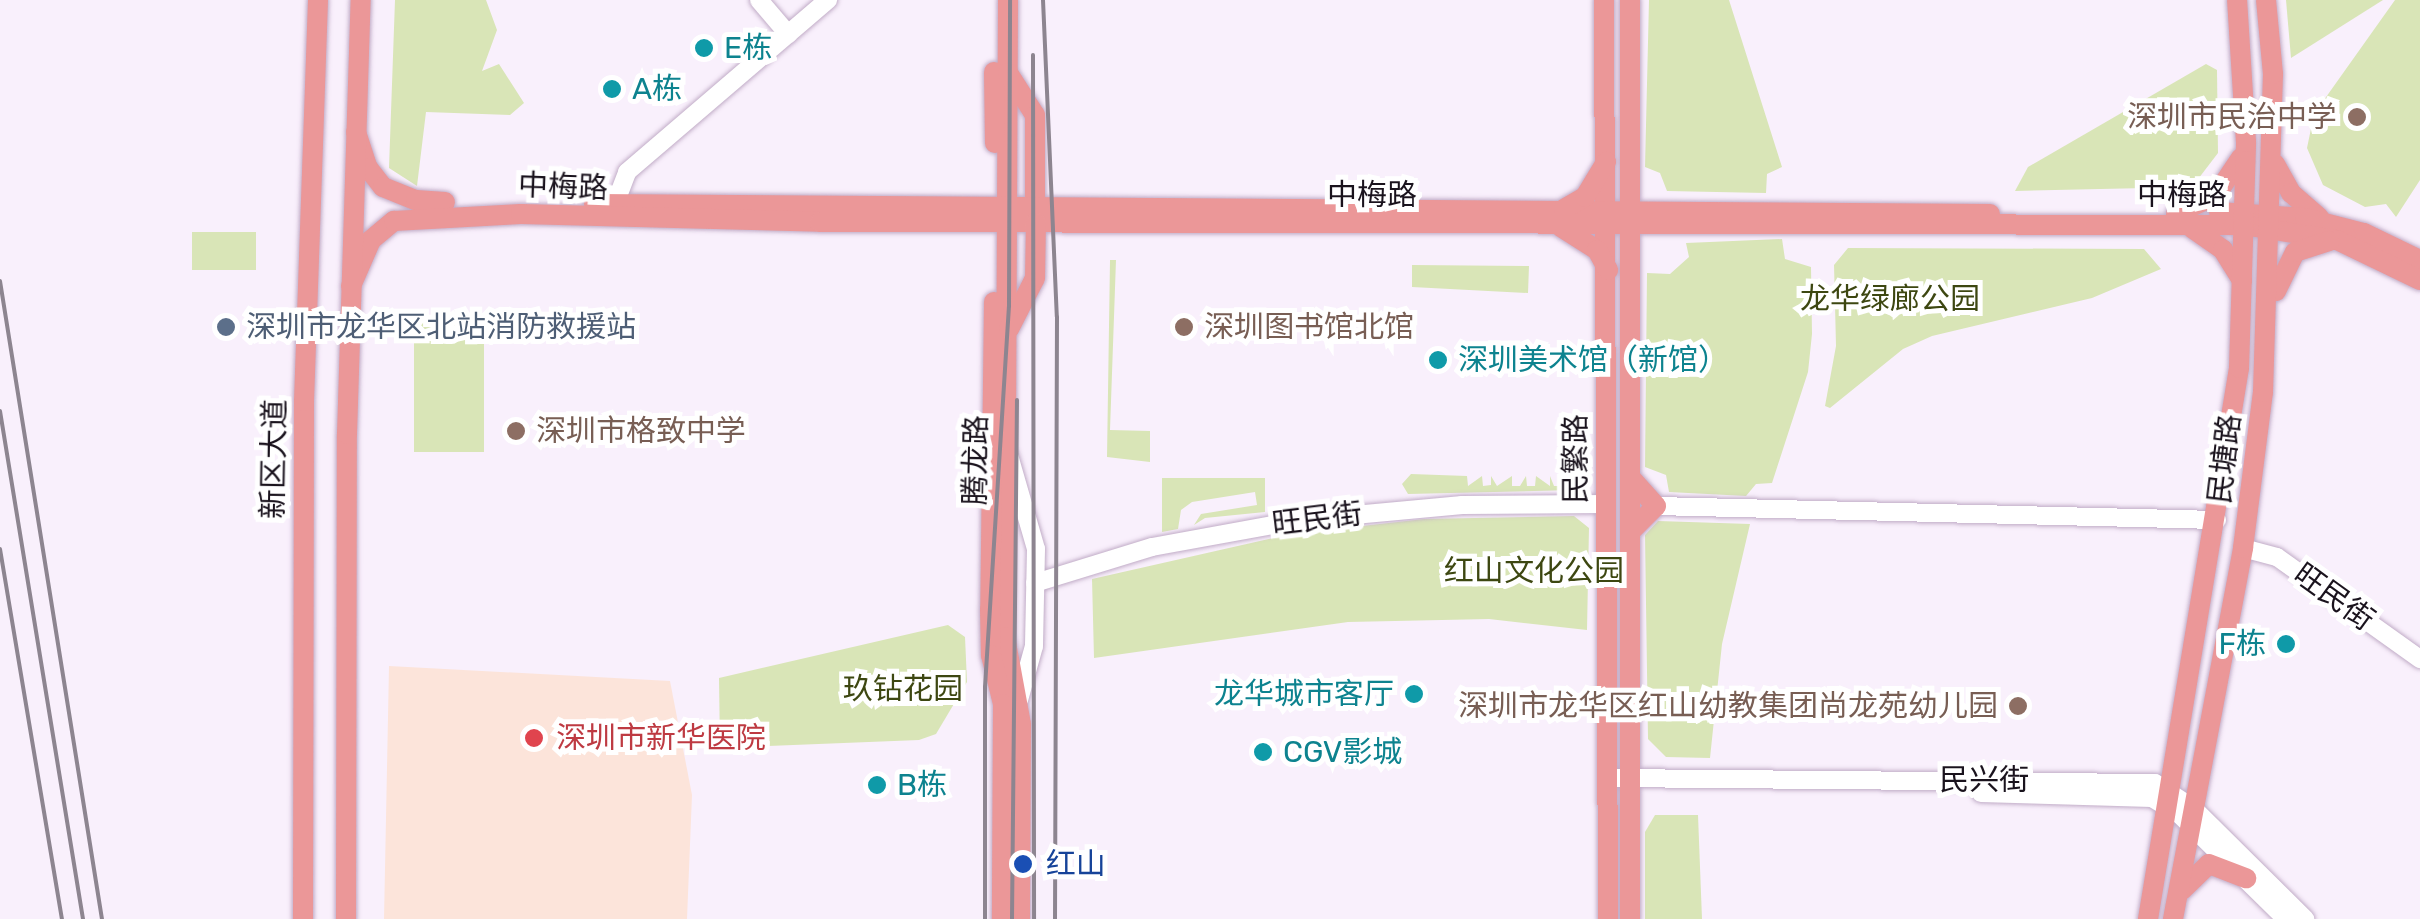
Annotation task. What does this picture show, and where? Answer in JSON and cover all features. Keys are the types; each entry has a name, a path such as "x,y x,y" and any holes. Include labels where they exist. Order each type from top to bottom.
{"main road":[{"name":"新区大道","path":"303,919 305,383 318,0"},
{"path":"346,919 351,286 361,0"},
{"name":"腾龙路","path":"995,0 1003,78"},
{"name":"腾龙路","path":"1002,919 1003,704 991,654 990,609 1008,0"},
{"name":"民繁路","path":"1608,919 1608,270 1630,169 1630,0"},
{"name":"民塘路","path":"2148,919 2232,438 2244,287 2246,142 2237,0"},
{"name":"民塘路","path":"2175,910 2243,548 2269,312 2272,151 2266,0"},
{"name":"民繁路","path":"1601,6 1608,155 1629,269 1630,919"},
{"path":"1003,78 1035,116 1035,278 1008,331"},
{"name":"中梅路","path":"356,132 371,176 408,198 1002,215"},
{"path":"2175,218 2203,205 2225,186 2246,142"},
{"path":"2269,312 2288,260 2310,242 2333,232 2291,193 2272,151"},
{"path":"1608,155 1585,197 1559,218 1597,250 1608,270"},
{"path":"1629,269 1648,242 1673,219 1643,195 1630,169"},
{"name":"腾龙路","path":"1002,215 1008,331 1005,637 1019,700 1020,919"},
{"name":"中梅路","path":"351,286 371,240 414,216 2244,218 2333,232 2420,260"},
{"path":"2175,218 2214,240 2244,287"},
{"name":"中梅路","path":"2333,232 2420,280"},
{"path":"1630,476 1656,506 1630,531"},
{"path":"2175,910 2203,865 2246,878"}],"street":[{"path":"759,0 788,34"},
{"path":"615,204 626,172 828,0"},
{"path":"1006,447 1035,534 1034,646 1019,700"},
{"name":"旺民街","path":"1036,583 1152,548 1300,520 1462,504 1606,504"},
{"path":"1656,506 2218,520"},
{"name":"旺民街","path":"2243,548 2277,557 2420,659"},
{"name":"民兴街","path":"1610,784 2130,794 2168,798 2305,919"},
{"name":"民兴街","path":"2192,816 2286,919"}],"shaded area":[{"name":"深圳市新华医院","path":"389,666 670,681 692,795 687,919 384,919"}],"green space":[{"path":"395,0 486,0 497,30 482,71 499,64 524,103 510,115 426,112 417,186 389,168"},
{"path":"1649,0 1729,0 1782,167 1767,174 1766,193 1667,191 1660,173 1645,167"},
{"path":"2286,0 2383,0 2291,58"},
{"name":"深圳市民治中学","path":"2395,0 2420,0 2420,180 2396,217 2386,204 2365,207 2323,185 2307,148 2314,114"},
{"path":"2206,64 2217,70 2218,153 2192,187 2015,191 2028,167"},
{"path":"192,232 256,232 256,270 192,270"},
{"name":"龙华绿廊公园","path":"1782,239 1785,259 1811,267 1812,334 1808,372 1772,483 1756,484 1746,496 1669,492 1666,475 1645,467 1647,273 1670,274 1689,257 1686,243"},
{"name":"龙华绿廊公园","path":"1848,248 2144,249 2161,269 2092,298 1932,336 1903,349 1830,408 1825,406 1836,346 1834,265"},
{"path":"1110,260 1116,260 1110,430 1150,431 1150,462 1107,457"},
{"path":"1412,265 1529,266 1528,293 1412,287"},
{"path":"414,318 484,318 484,452 414,452"},
{"path":"1411,474 1467,476 1468,486 1482,476 1483,486 1491,485 1491,476 1497,486 1512,476 1512,486 1520,486 1526,476 1527,486 1535,486 1536,476 1550,486 1550,476 1554,486 1563,486 1563,476 1590,476 1575,490 1408,494 1402,484"},
{"path":"1162,478 1265,478 1265,512 1205,518 1194,525 1201,514 1257,505 1255,492 1192,502 1181,510 1178,529 1162,532"},
{"name":"红山文化公园","path":"1574,516 1589,528 1587,630 1489,619 1348,622 1094,658 1092,579 1291,534 1424,519"},
{"path":"1658,521 1750,524 1722,644 1710,758 1666,757 1648,739 1645,535"},
{"name":"玖钻花园","path":"948,625 965,637 967,682 936,734 919,740 720,748 719,678"},
{"path":"1655,815 1698,815 1702,919 1645,919 1645,832"}],"railway":[{"path":"985,919 985,687 1009,306 1010,0"},
{"path":"1043,0 1057,317 1055,919"},
{"path":"1033,55 1034,919"},
{"path":"0,281 102,919"},
{"path":"1012,919 1017,400"},
{"path":"0,411 83,919"},
{"path":"0,549 62,919"}],"place":[{"name":"E栋","path":"704,48"},
{"name":"A栋","path":"612,89"},
{"name":"深圳市民治中学","path":"2357,117"},
{"name":"深圳市龙华区北站消防救援站","path":"226,327"},
{"name":"深圳图书馆北馆","path":"1184,327"},
{"name":"深圳美术馆（新馆）","path":"1438,360"},
{"name":"深圳市格致中学","path":"516,431"},
{"name":"F栋","path":"2286,644"},
{"name":"龙华城市客厅","path":"1414,694"},
{"name":"深圳市龙华区红山幼教集团尚龙苑幼儿园","path":"2018,706"},
{"name":"深圳市新华医院","path":"534,738"},
{"name":"CGV影城","path":"1263,752"},
{"name":"B栋","path":"877,785"},
{"name":"红山","path":"1023,864"}]}
